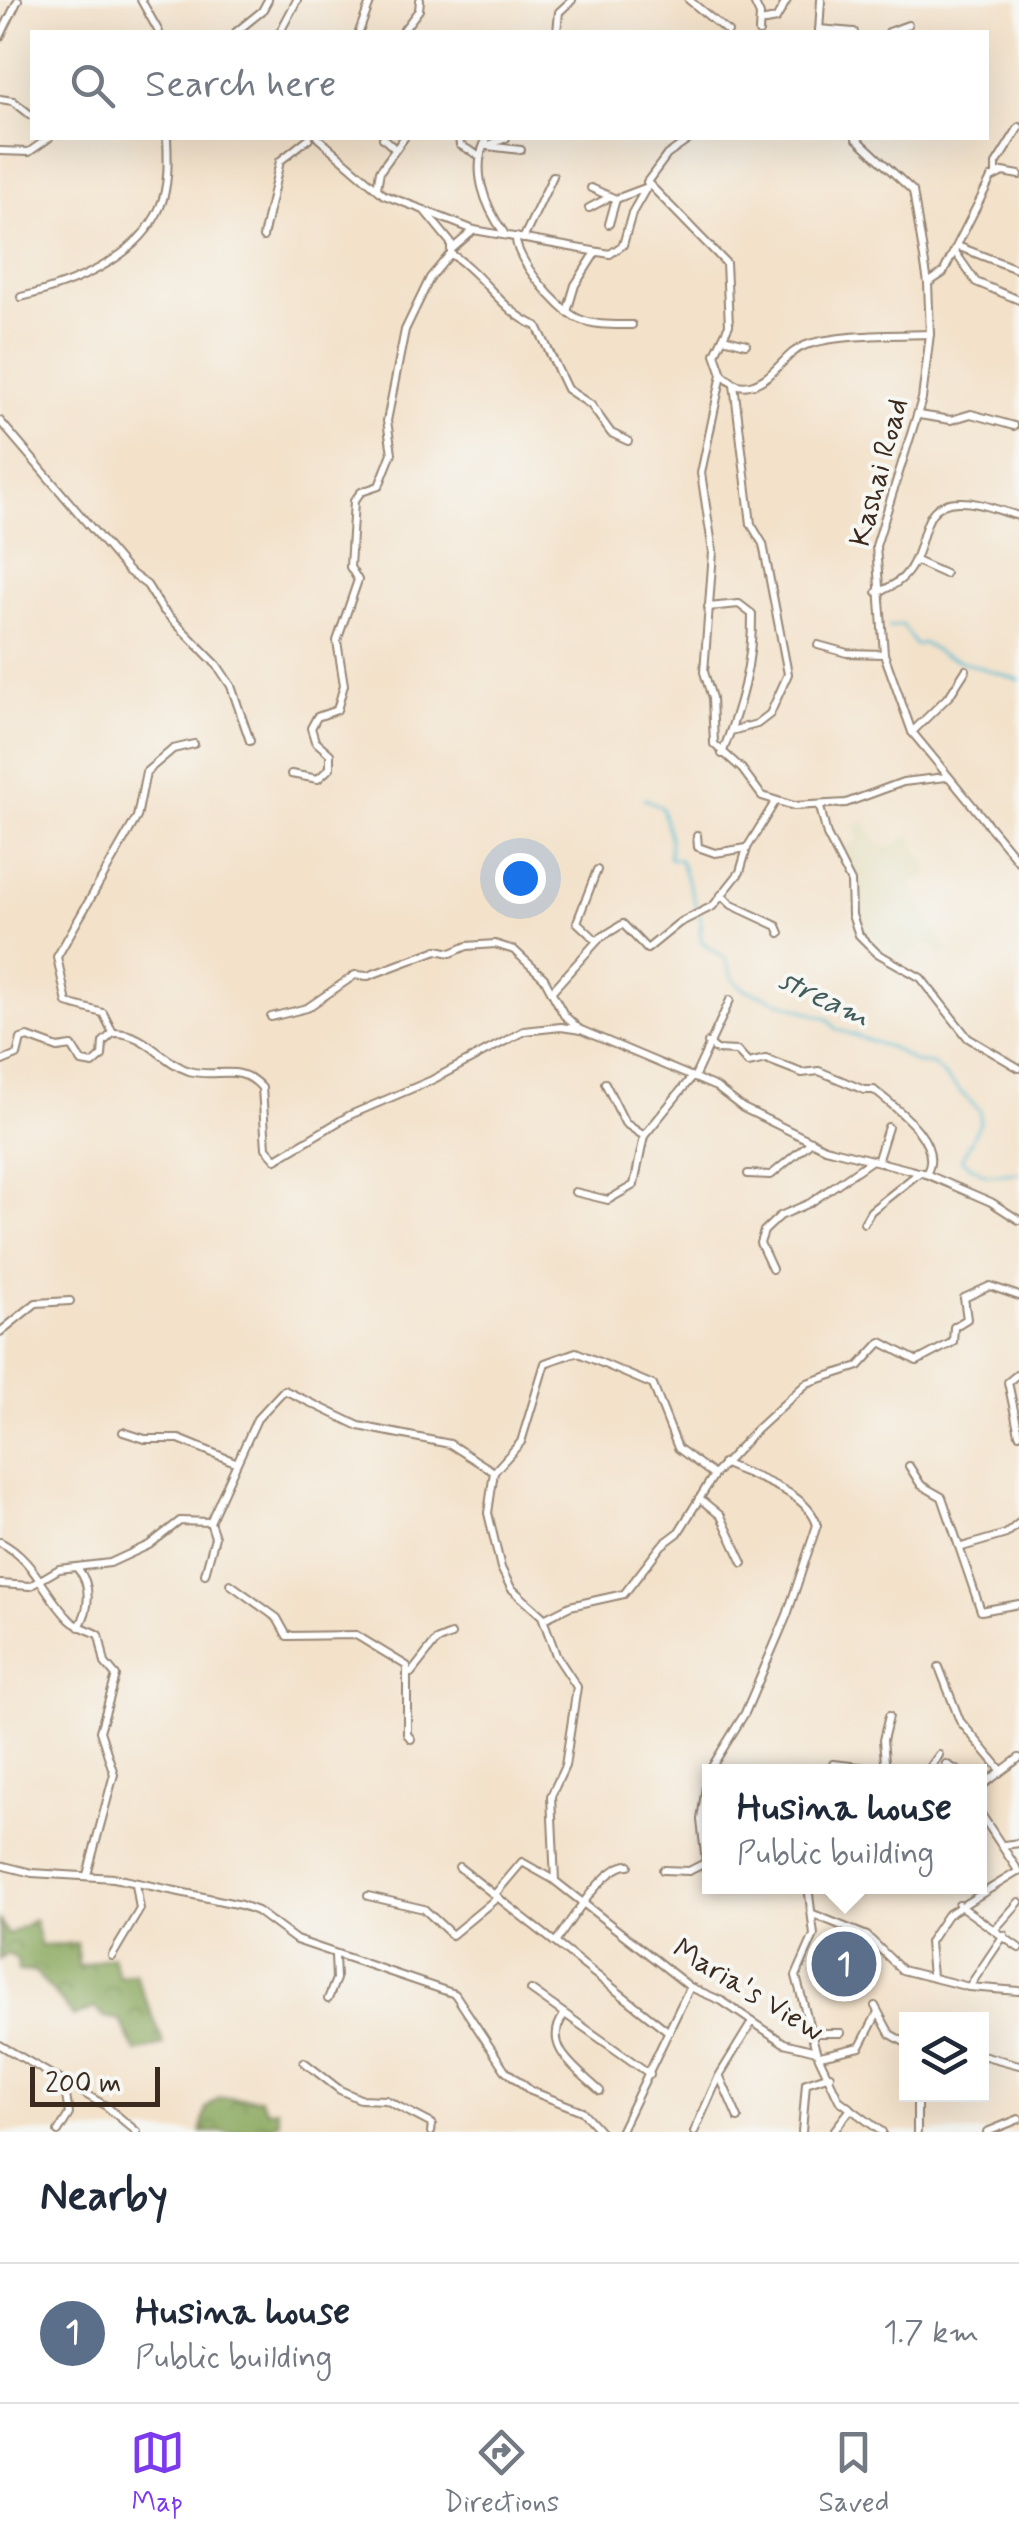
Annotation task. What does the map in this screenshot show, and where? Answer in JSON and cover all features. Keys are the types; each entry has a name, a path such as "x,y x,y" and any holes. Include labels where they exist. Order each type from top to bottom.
{"street":[{"path":"0,37 18,0"},
{"path":"141,0 158,30"},
{"path":"238,30 262,11 268,0"},
{"path":"281,30 297,0"},
{"path":"361,30 371,0"},
{"path":"404,30 419,10 420,0"},
{"path":"557,30 559,12 572,0"},
{"path":"690,0 718,29"},
{"path":"753,0 759,30"},
{"path":"760,22 776,18 787,0"},
{"path":"819,30 821,0"},
{"path":"894,30 908,25"},
{"path":"0,99 13,102 30,115"},
{"path":"928,283 943,273 996,174 996,164 1019,128"},
{"path":"0,150 29,152 46,140"},
{"path":"21,297 64,286 137,240 160,207 168,140"},
{"path":"263,237 280,160 307,140"},
{"path":"320,140 393,200 474,230 610,254 623,245 648,178 664,158 688,140"},
{"path":"385,140 395,149"},
{"path":"377,190 380,171 402,140"},
{"path":"459,140 460,145 478,155"},
{"name":"Kashai Road","path":"858,140 913,191 928,283 930,334 918,415 877,540 877,592 884,654 912,732 1019,862"},
{"path":"504,234 488,209 478,155 486,143 521,150"},
{"path":"996,174 1019,175"},
{"path":"553,176 519,238 520,256 566,312 599,325 632,325"},
{"path":"590,208 647,186"},
{"path":"647,186 724,257 729,325 715,358 722,374 734,384 751,524 763,544 788,674 783,693 770,714 757,724 731,731"},
{"path":"591,188 613,198"},
{"path":"609,224 613,198"},
{"path":"424,210 448,238 451,252 498,293 520,320 536,326 567,389 590,405 611,433 628,441"},
{"path":"291,774 318,779 330,768 330,754 315,740 312,728 317,716 337,710 343,695 336,649 344,610 358,580 350,568 354,500 360,492 379,486 387,469 392,448 387,421 405,330 430,278 474,230"},
{"path":"956,249 1019,270"},
{"path":"956,249 976,282 1019,300"},
{"path":"566,312 575,285 596,252"},
{"path":"734,384 759,382 804,344 841,336 866,340 930,334"},
{"path":"723,338 746,344"},
{"path":"722,374 700,472 713,552 704,676 712,698 714,744 742,768 758,793 775,802 820,807 866,798 903,782 946,777"},
{"path":"918,415 951,420 971,414 1014,426"},
{"path":"0,421 128,571 147,586 162,609 218,665 231,686 250,741"},
{"path":"877,592 900,585 916,562 926,521 950,503 978,504 1019,516"},
{"path":"916,562 944,574"},
{"path":"708,607 739,604 752,614 752,654 722,754"},
{"path":"818,645 847,653 884,654"},
{"path":"912,732 950,695 966,670"},
{"path":"194,744 173,749 146,772 137,817 57,957 67,1004 104,1013 113,1033 152,1045 184,1070 200,1074 228,1070 255,1080 264,1093 267,1154 276,1159 350,1116 432,1080 524,1031 561,1027 581,1030 716,1087 753,1114 812,1141 923,1173 992,1202 1019,1220"},
{"path":"552,991 597,942 626,923 647,949 679,923 706,912 742,867 747,848 775,802"},
{"path":"820,807 826,835 852,882 852,915 860,934 877,953 920,978 968,1038 1019,1068"},
{"path":"697,835 698,848 712,853 747,848"},
{"path":"597,870 577,922 597,942"},
{"path":"721,895 732,905 778,926 780,933"},
{"path":"271,1017 307,1008 355,976 368,976 431,951 452,953 473,945 510,948 544,978 564,1015 581,1030"},
{"path":"575,1192 608,1200 634,1184 644,1136 693,1078 730,1000"},
{"path":"0,1062 17,1055 21,1039 28,1037 58,1048 75,1047 80,1060 93,1064 100,1059 102,1042 113,1033"},
{"path":"708,1043 717,1050 737,1051 748,1063 766,1058 802,1073 819,1070 864,1090 874,1090 914,1126 933,1159 923,1173 871,1212 864,1223"},
{"path":"604,1083 625,1123 644,1136"},
{"path":"772,1269 760,1243 764,1230 780,1216 810,1203 876,1160 888,1127"},
{"path":"748,1174 771,1175 812,1141"},
{"path":"544,1620 570,1606 624,1594 683,1528 723,1463 806,1383 859,1366 881,1342 917,1361 953,1342 954,1327 967,1319 964,1298 990,1286 1019,1296"},
{"path":"0,1332 36,1304 70,1302"},
{"path":"555,1880 551,1796 564,1766 578,1696 576,1682 551,1645 544,1620 511,1588 500,1568 488,1513 494,1472 521,1442 546,1363 576,1352 653,1385 678,1448 714,1475"},
{"path":"1019,1373 1008,1382 1019,1434"},
{"path":"205,1574 215,1536 210,1522 235,1462 257,1420 284,1390 359,1426 450,1444 494,1472"},
{"path":"123,1432 139,1439 179,1439 235,1462"},
{"path":"713,1764 745,1712 787,1615 816,1525 812,1515 780,1490 723,1463"},
{"path":"909,1466 922,1485 942,1496 981,1611 1019,1604"},
{"path":"699,1498 721,1516 743,1562"},
{"path":"0,1584 30,1586 52,1571 110,1563 149,1545 180,1521 210,1522"},
{"path":"961,1548 1006,1534 1019,1522"},
{"path":"0,1542 32,1563 40,1581 79,1627 99,1635 106,1663 116,1679 100,1731 114,1774 88,1875"},
{"path":"76,1567 88,1584 79,1627"},
{"path":"230,1584 277,1618 287,1636 356,1635 407,1666 407,1734 411,1739"},
{"path":"410,1674 421,1665 436,1641 451,1635"},
{"path":"939,1668 960,1721 1001,1770"},
{"path":"885,1764 883,1740 888,1716"},
{"path":"933,1764 939,1755"},
{"path":"987,1781 1019,1760"},
{"path":"987,1822 1018,1868 987,1887"},
{"path":"1004,1846 1019,1843"},
{"path":"368,1896 424,1909 452,1935 497,1896 522,1862 555,1880"},
{"path":"663,1870 688,1870 702,1864"},
{"path":"0,1865 32,1873 88,1875 250,1908 288,1936 455,1994 505,2070 531,2090 582,2112 601,2132"},
{"path":"557,1940 618,1866 629,1865"},
{"path":"459,1867 557,1940 669,2032"},
{"name":"Maria's View","path":"555,1880 690,1987 722,2001 784,2042 818,2054 840,2100 882,2132"},
{"path":"112,1956 140,1909 136,1884"},
{"path":"809,1894 811,1944 796,1976 818,2054 860,2046 876,2009 890,2034 899,2038"},
{"path":"932,1977 929,1942 959,1905 977,1894"},
{"path":"995,1929 1019,1902"},
{"path":"959,1905 1019,1948"},
{"path":"812,1914 868,1936 902,1970 969,1986 1019,1992"},
{"path":"969,1986 1004,1934"},
{"path":"328,1999 336,1979 335,1955"},
{"path":"620,2132 690,1987"},
{"path":"531,1990 650,2074"},
{"path":"564,2015 555,2028 556,2046 600,2091"},
{"path":"694,2132 719,2076 752,2022"},
{"path":"814,2033 841,2032"},
{"path":"0,2045 113,2111 137,2132"},
{"path":"989,2057 1019,2065"},
{"path":"304,2062 350,2095 410,2109 432,2124 430,2132"},
{"path":"802,2132 806,2083 830,2075"},
{"path":"719,2076 738,2118"},
{"path":"58,2132 69,2114 63,2082"},
{"path":"916,2102 917,2132"},
{"path":"833,2132 850,2110"},
{"path":"987,2132 1019,2119"}],"shaded area":[{"path":"865,821 878,844 890,847 911,835 930,873 910,884 948,952 939,957 930,944 897,962 863,928 856,916 857,880 842,850 859,839 854,827"}],"green space":[{"path":"34,1920 41,1946 77,1943 78,1967 112,1956 119,1977 135,1973 163,2045 136,2052 120,2020 105,2017 95,2008 73,2017 36,1972 18,1971 17,1959 7,1954 0,1960 0,1921 8,1935"},
{"path":"219,2098 260,2098 267,2110 277,2109 279,2122 262,2132 201,2132 206,2109"}],"waterway":[{"path":"889,627 903,625 915,645 924,643 942,655 1019,680"},
{"name":"stream","path":"644,798 662,808 670,837 669,858 680,860 700,916 701,941 725,958 733,979 744,989 828,1019 836,1029 894,1049 914,1062 932,1064 980,1111 980,1123 961,1160 986,1175 1019,1173"}],"place":[{"name":"Husina house","path":"844,1964"}]}
